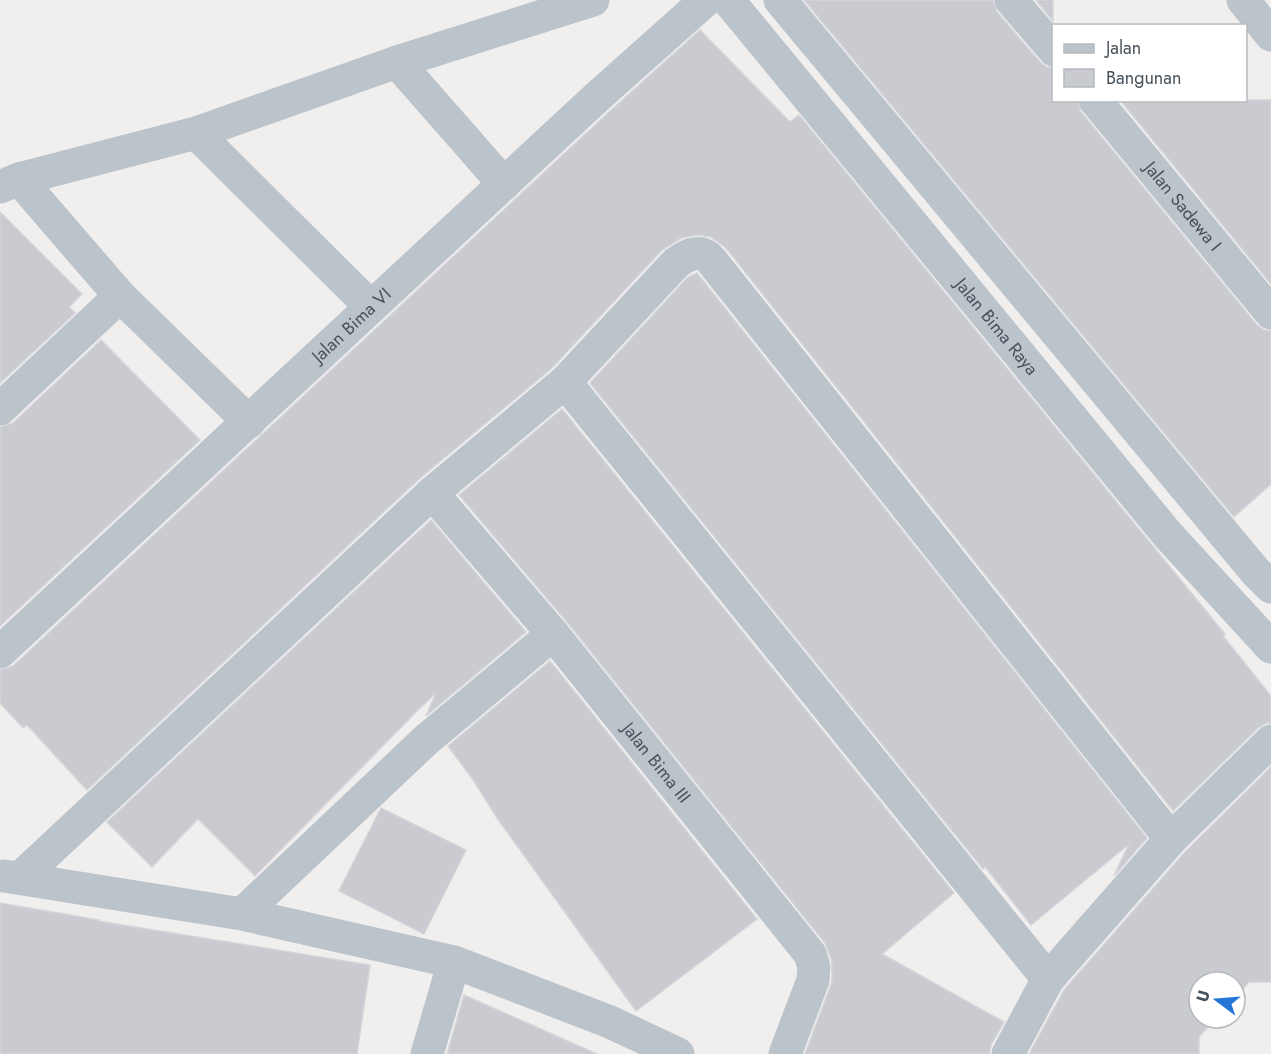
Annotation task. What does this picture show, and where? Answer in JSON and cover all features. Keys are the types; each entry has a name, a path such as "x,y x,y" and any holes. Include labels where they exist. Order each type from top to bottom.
{"street":[{"path":"249,422 120,296 10,183 196,133 398,62 593,0"},
{"name":"Jalan Bima VI","path":"0,652 596,98 706,0"},
{"name":"Jalan Bima Raya","path":"728,0 1168,535 1271,647"},
{"path":"780,0 1266,571"},
{"path":"1011,0 1052,49"},
{"path":"1243,0 1271,35"},
{"path":"398,62 504,184"},
{"name":"Jalan Sadewa I","path":"1097,102 1271,313"},
{"path":"196,133 371,307"},
{"path":"10,876 432,493 565,382 676,263 693,254 707,255 1171,839"},
{"path":"0,409 120,296"},
{"path":"565,382 1048,979"},
{"name":"Jalan Bima III","path":"432,493 553,634 810,954 814,967 813,980 785,1054"},
{"path":"242,914 426,740 553,634"},
{"path":"1008,1054 1048,979 1171,839 1271,741"},
{"path":"10,876 242,914 454,962 610,1023 678,1054"},
{"path":"427,1054 454,962"}],"building":[{"path":"804,0 993,0 997,12 1040,62 1052,68 1052,102 1078,102 1081,112 1257,325 1264,330 1271,331 1271,484 1234,517"},
{"path":"1036,0 1053,0 1053,21"},
{"path":"700,30 790,122 799,115 1225,634 1223,636 1271,696 1271,723 1258,728 1173,811 726,248 711,237 697,235 681,238 662,250 552,368 419,479 87,790 27,725 23,728 0,703 0,670 13,666"},
{"path":"1271,100 1271,284 1122,102"},
{"path":"0,212 82,294 69,307 75,313 0,383"},
{"path":"697,273 1147,838 1114,876 1129,844 1031,925 985,867 983,869 590,383 688,277"},
{"path":"101,340 200,440 0,626 0,427 13,423"},
{"path":"562,409 954,893 882,954 1004,1022 991,1045 989,1054 805,1054 832,982 832,962 825,943 567,622 459,495"},
{"path":"431,520 526,632 426,716 436,693 255,876 198,819 152,867 107,822"},
{"path":"550,661 757,919 636,1011 448,746"},
{"path":"1271,767 1271,982 1249,982 1247,984 1247,970 1187,970 1187,1030 1205,1030 1199,1037 1199,1054 1029,1054 1064,990 1185,852"},
{"path":"381,808 466,850 424,934 339,891"},
{"path":"0,903 370,965 357,1054 0,1054"},
{"path":"464,995 597,1054 447,1054"}]}
